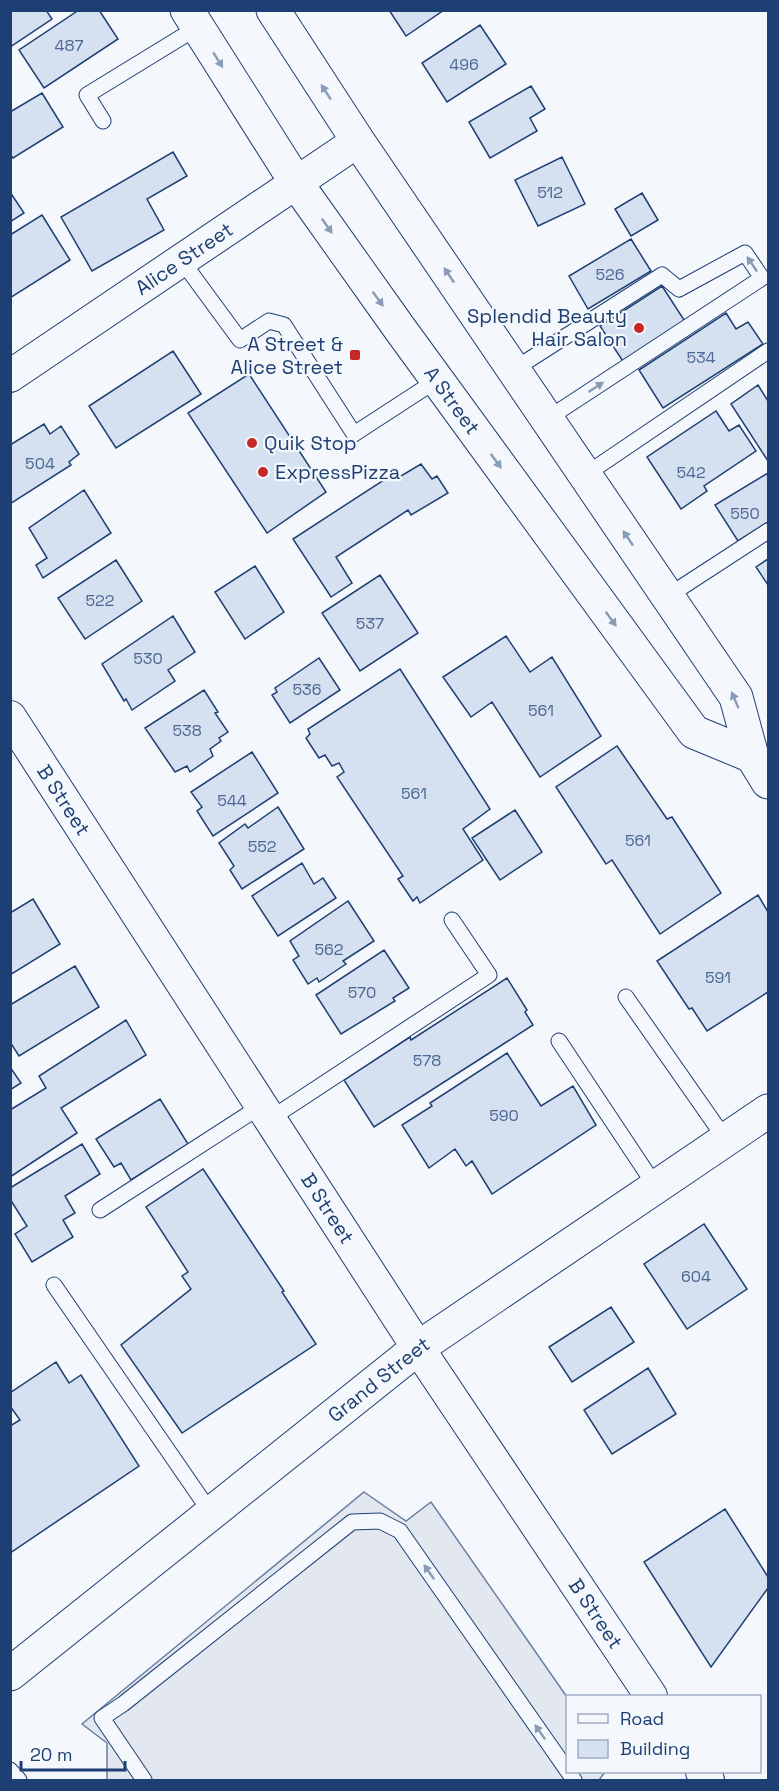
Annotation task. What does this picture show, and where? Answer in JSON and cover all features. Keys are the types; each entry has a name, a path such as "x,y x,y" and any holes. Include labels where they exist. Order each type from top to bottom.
{"main road":[{"name":"A Street","path":"282,13 358,141 736,697 760,769"},
{"name":"A Street","path":"192,19 297,184 694,732 760,769"},
{"name":"Grand Street","path":"10,1674 418,1348 768,1111"}],"street":[{"name":"Alice Street","path":"10,376 358,141"},
{"name":"B Street","path":"10,717 418,1348 650,1695"}],"lane":[{"path":"103,121 87,95 192,19"},
{"path":"513,370 662,275 679,289 745,253 762,278 547,419"},
{"path":"182,261 240,340 269,321 284,325 354,434 437,380"},
{"path":"585,475 768,351"},
{"path":"668,596 768,531"},
{"path":"100,1210 266,1112 489,975 452,920"},
{"path":"626,997 726,1140"},
{"path":"559,1041 656,1187"},
{"path":"54,1286 212,1513"},
{"path":"144,1780 102,1718 123,1704 352,1522 380,1521 400,1531 566,1769"},
{"path":"10,1770 19,1780"}],"shaded area":[{"path":"364,1492 406,1521 431,1502 566,1696 566,1773 604,1773 599,1780 107,1780 107,1743 82,1724"}],"building":[{"path":"10,10 46,10 52,19 10,47"},
{"path":"79,10 99,10 118,39 44,88 19,50"},
{"path":"389,10 444,10 406,36"},
{"path":"480,25 506,64 447,102 422,63"},
{"path":"531,86 545,109 530,118 537,131 490,158 469,122"},
{"path":"42,93 63,127 13,158 10,154 10,112"},
{"path":"173,152 187,176 147,199 164,230 92,271 61,217"},
{"path":"562,157 585,204 538,226 515,180"},
{"path":"10,192 24,213 10,222"},
{"path":"642,193 658,220 631,236 615,209"},
{"path":"42,215 70,260 10,298 10,235"},
{"path":"631,239 651,271 588,309 569,276"},
{"path":"662,286 686,323 624,363 600,326"},
{"path":"726,313 736,329 748,322 763,344 663,408 639,370"},
{"path":"173,351 201,394 116,448 89,406"},
{"path":"249,374 326,492 267,533 188,413"},
{"path":"758,385 768,401 768,461 731,404"},
{"path":"716,411 729,431 739,425 756,451 704,486 707,491 681,509 647,457"},
{"path":"44,424 50,434 61,426 79,454 69,462 71,465 10,504 10,445"},
{"path":"421,464 432,479 437,476 448,493 411,515 408,510 336,557 352,583 331,597 293,539 393,474 396,479"},
{"path":"768,473 768,522 738,541 715,505"},
{"path":"84,490 111,533 43,578 36,565 47,558 29,528"},
{"path":"768,559 768,585 756,567"},
{"path":"116,560 142,601 85,639 58,598"},
{"path":"255,566 284,612 245,639 215,592"},
{"path":"380,575 418,633 360,671 322,613"},
{"path":"173,616 195,652 168,670 175,681 132,710 102,664"},
{"path":"506,636 530,672 552,657 601,736 540,777 492,702 471,717 443,677"},
{"path":"319,658 340,690 290,723 272,695 277,692 275,688"},
{"path":"400,669 490,809 463,829 483,860 420,903 417,897 413,901 398,879 403,876 337,777 344,772 339,763 332,766 325,755 319,758 306,738 310,734 308,729"},
{"path":"204,690 218,712 215,713 228,732 219,738 221,741 210,749 213,756 190,772 187,766 175,772 145,728"},
{"path":"617,746 667,819 672,817 721,893 660,934 612,860 606,864 556,787"},
{"path":"252,752 278,793 213,836 197,811 202,807 191,792"},
{"path":"278,807 304,849 242,889 230,870 234,866 219,843 245,824 248,828"},
{"path":"515,810 542,852 500,880 472,838"},
{"path":"302,863 314,884 323,878 336,898 278,936 252,896"},
{"path":"758,895 768,912 768,992 707,1031 692,1008 689,1009 657,961"},
{"path":"33,899 60,944 10,975 10,913"},
{"path":"348,901 374,941 343,961 346,964 319,982 317,978 308,984 293,960 299,956 290,941"},
{"path":"384,950 409,988 393,998 395,1001 341,1034 316,995"},
{"path":"75,966 99,1007 19,1056 10,1042 10,1005"},
{"path":"507,978 527,1010 525,1012 533,1025 374,1127 344,1080"},
{"path":"126,1020 146,1055 61,1108 77,1133 10,1177 10,1110 46,1088 39,1076"},
{"path":"507,1053 541,1106 573,1086 596,1125 492,1194 472,1161 466,1166 455,1149 429,1168 402,1125 432,1106 430,1103"},
{"path":"10,1067 21,1083 10,1090"},
{"path":"160,1099 188,1144 131,1180 121,1163 114,1167 96,1139"},
{"path":"82,1144 100,1174 65,1196 75,1213 63,1220 73,1237 32,1262 15,1234 27,1226 10,1199 10,1188"},
{"path":"203,1169 284,1291 282,1292 316,1344 182,1433 121,1345 191,1289 182,1276 188,1272 146,1207"},
{"path":"704,1224 747,1289 687,1329 644,1264"},
{"path":"611,1307 634,1342 572,1382 549,1347"},
{"path":"56,1362 69,1383 81,1375 139,1466 10,1553 10,1426 20,1420 10,1406 10,1393"},
{"path":"648,1368 676,1414 612,1454 584,1410"},
{"path":"725,1509 768,1577 768,1588 711,1667 644,1562"}],"place":[{"name":"Splendid Beauty Hair Salon","path":"639,328"},
{"name":"A Street & Alice Street","path":"355,355"},
{"name":"Quik Stop","path":"252,443"},
{"name":"ExpressPizza","path":"263,472"}]}
